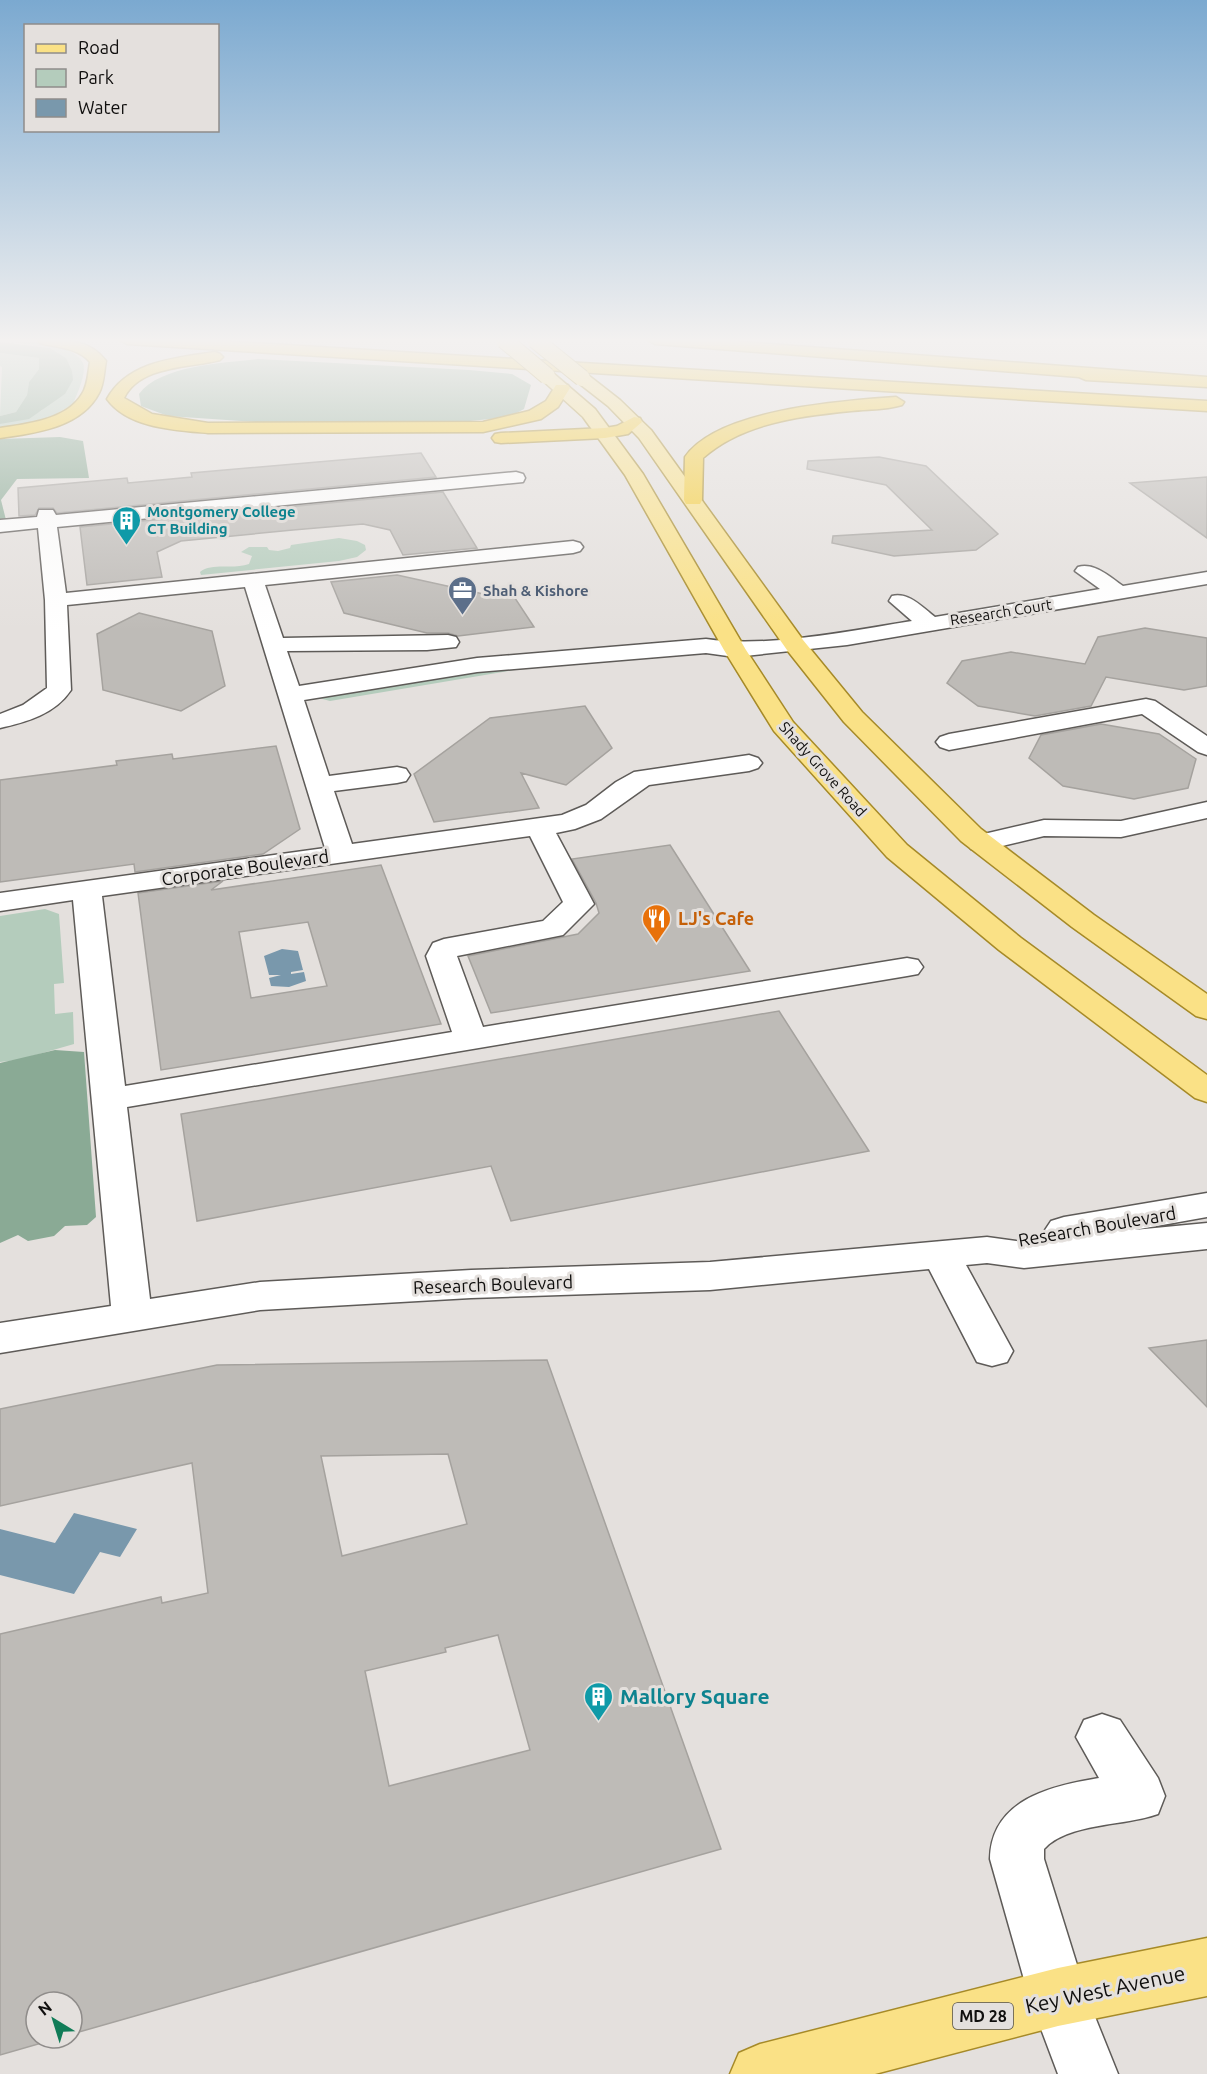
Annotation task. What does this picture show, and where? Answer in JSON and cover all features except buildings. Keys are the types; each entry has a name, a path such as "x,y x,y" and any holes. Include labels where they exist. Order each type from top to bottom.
{"highway":[{"path":"230,437 257,439 533,437"},
{"path":"693,500 694,457 710,442 721,437"}],"main road":[{"name":"Shady Grove Road","path":"609,437 634,474 735,650 783,726 897,851 1010,944 1207,1091"},
{"path":"645,437 693,500 795,645 853,717 981,843 1083,921 1207,1009"},
{"name":"Key West Avenue","path":"760,2074 1058,1997 1207,1967"}],"street":[{"path":"433,472 463,471 476,482"},
{"path":"0,526 47,518 516,478"},
{"path":"0,721 31,711 49,701 59,690 56,600 47,518"},
{"path":"56,600 573,547"},
{"path":"1085,571 1119,592"},
{"name":"Research Court","path":"795,645 1207,578"},
{"name":"Corporate Boulevard","path":"0,902 341,854 276,645 253,580"},
{"path":"900,601 930,624"},
{"path":"1026,608 1050,623"},
{"path":"276,645 310,642 407,645 448,642"},
{"path":"294,703 521,676 716,661 735,650 795,645"},
{"path":"949,742 1146,706 1207,747"},
{"path":"341,854 539,827 586,817 602,807 627,784 643,778 749,763"},
{"path":"319,785 397,775"},
{"path":"981,843 1044,828 1121,829 1207,810"},
{"path":"471,1040 441,956 444,950 455,945 552,929 579,904 539,827"},
{"path":"87,890 132,1316"},
{"path":"109,1099 309,1079 355,1049 471,1040 907,967"},
{"name":"Research Boulevard","path":"0,1338 248,1298 321,1291 710,1276 942,1256 987,1250 1018,1237 1207,1205"},
{"name":"Research Boulevard","path":"987,1250 1024,1256 1207,1236"},
{"path":"942,1256 992,1350"},
{"path":"1088,2074 1058,1997 1017,1859 1019,1838 1032,1824 1048,1814 1139,1796 1102,1737"}],"green space":[{"path":"60,437 83,441 89,478 17,479 1,500 6,520 0,521 0,439"},
{"path":"339,538 357,541 365,545 366,550 357,557 339,561 201,575 200,572 210,567 249,564 252,556 241,552 249,547 267,547 269,550 278,551 290,548 291,545"},
{"path":"693,651 708,653 514,670 330,701 319,698 486,669"},
{"path":"45,909 59,914 64,983 54,984 55,1014 73,1012 74,1044 18,1060 0,1062 0,916"},
{"path":"55,1050 84,1052 96,1217 87,1225 65,1226 54,1236 28,1241 18,1235 0,1243 0,1063"}],"water":[{"path":"282,949 298,951 303,970 291,972 291,974 304,972 306,981 289,987 271,986 269,978 281,975 269,975 264,956"},
{"path":"74,1513 137,1529 120,1557 100,1552 74,1594 0,1575 0,1529 55,1543"}],"place":[{"name":"Montgomery College CT Building","path":"126,546"},
{"name":"Shah & Kishore","path":"462,616"},
{"name":"LJ's Cafe","path":"657,944"},
{"name":"Mallory Square","path":"599,1722"}]}
